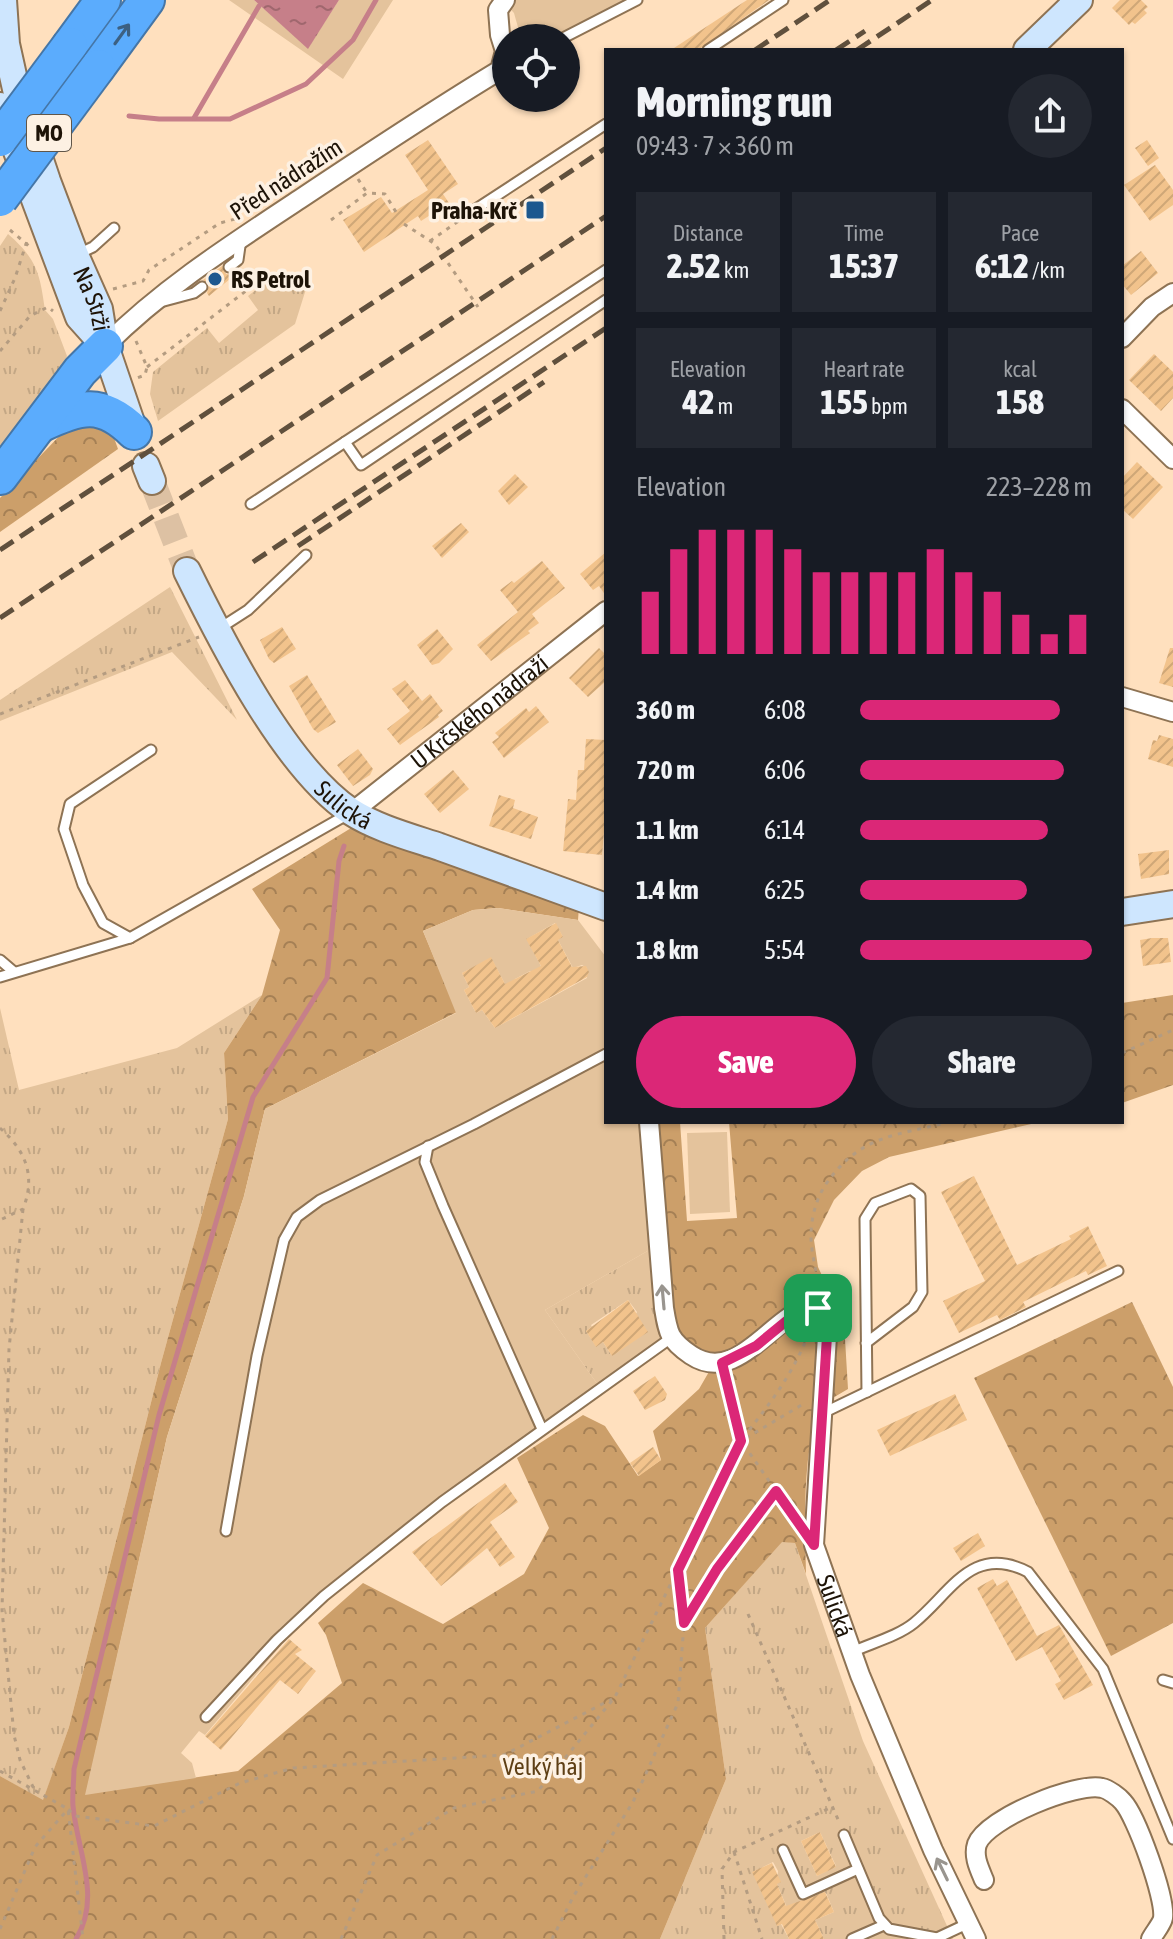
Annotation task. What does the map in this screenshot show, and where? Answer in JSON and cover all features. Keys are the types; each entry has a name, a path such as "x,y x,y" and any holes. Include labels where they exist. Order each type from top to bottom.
{"highway":[{"name":"MO","path":"0,139 103,0"},
{"name":"MO","path":"5,215 98,67 147,0"},
{"path":"0,477 80,371 105,346"},
{"path":"0,463 37,431 71,412 95,409 116,415 135,433"}],"street":[{"name":"Na Strži","path":"3,0 12,73 47,181 99,309 105,346"},
{"path":"499,24 498,10 505,0"},
{"path":"1029,48 1079,0"},
{"name":"Před nádražím","path":"105,346 129,322 215,254 438,107 492,75"},
{"name":"Na Strži","path":"0,106 79,317 105,346"},
{"path":"1124,336 1152,307 1173,293"},
{"path":"105,346 135,433"},
{"path":"1124,411 1173,459"},
{"name":"Sulická","path":"187,571 217,629 287,745 326,792 352,812 393,831 604,906"},
{"name":"U Krčského nádraží","path":"352,812 604,613"},
{"path":"1124,698 1173,712"},
{"path":"1124,912 1173,904"},
{"path":"649,1124 664,1308 671,1338 700,1361 722,1363 756,1346 801,1309 818,1308"},
{"name":"Sulická","path":"818,1308 828,1320 814,1545 852,1652 933,1850 972,1931"},
{"path":"984,1880 976,1858 978,1843 990,1827 1058,1794 1082,1786 1105,1788 1124,1802 1161,1893 1163,1919 1151,1939"}],"lane":[{"path":"580,29 637,0"},
{"path":"711,48 783,0"},
{"path":"476,209 604,125"},
{"path":"75,255 93,247 114,228"},
{"path":"229,267 238,260 241,238"},
{"path":"251,504 604,271"},
{"path":"153,304 194,293 202,287"},
{"path":"345,442 361,465 604,301"},
{"path":"217,629 248,610 306,555"},
{"path":"130,938 103,923 83,885 64,829 70,804 151,750"},
{"path":"0,977 130,938 352,812"},
{"path":"0,960 14,972"},
{"path":"226,1531 257,1356 284,1240 297,1217 320,1200 604,1055"},
{"path":"428,1146 425,1162 542,1429"},
{"path":"866,1343 913,1307 922,1292 920,1196 911,1189 875,1203 865,1219 866,1343 867,1392"},
{"path":"823,1413 1118,1271"},
{"path":"206,1717 277,1640 324,1596 442,1502 671,1338"},
{"path":"852,1652 913,1624 962,1575 981,1566 1011,1563 1028,1572 1103,1669 1173,1839"},
{"path":"844,1835 879,1918 889,1931"},
{"path":"783,1850 803,1894 858,1869"},
{"path":"852,1939 889,1931 936,1938 972,1931"}],"path":[{"path":"363,187 367,193"},
{"path":"331,220 367,193 385,194 396,212"},
{"path":"344,202 348,207"},
{"path":"430,241 476,209"},
{"path":"5,215 32,250"},
{"path":"404,224 435,244 478,307"},
{"path":"0,311 27,240"},
{"path":"147,367 264,277"},
{"path":"0,351 30,316 48,307 49,299"},
{"path":"0,714 217,629"},
{"path":"1124,1052 1173,1030"},
{"path":"341,1939 377,1855 454,1808 538,1791 615,1697 741,1441 799,1359 818,1308 811,1237 813,1213 822,1191 842,1162 863,1148 892,1135 940,1124"},
{"path":"0,1128 13,1140 30,1172 23,1209 9,1349 2,1610 14,1735 20,1760 35,1791"},
{"path":"0,1220 23,1209"},
{"path":"722,1363 741,1441 814,1545"},
{"path":"741,1441 824,1391"},
{"path":"684,1623 717,1569 776,1491"},
{"path":"552,1939 573,1897 633,1802 678,1703 684,1623 678,1570"},
{"path":"748,1614 837,1817"},
{"path":"0,1771 68,1809 75,1816 154,1826 240,1783 293,1768 504,1755 615,1697"},
{"path":"724,1939 722,1869 734,1852 832,1807"},
{"path":"0,1929 35,1847 68,1809"},
{"path":"68,1809 83,1939"},
{"path":"734,1852 762,1939"}],"green space":[{"path":"229,0 254,0 308,48 339,0 393,0 343,79"},
{"path":"502,0 625,0 580,24 517,24 514,13"},
{"path":"8,234 36,268 45,310 53,319 67,356 61,369 0,451 0,246"},
{"path":"277,273 306,289 295,324 158,421 150,394 153,372 207,328 219,343 258,310 248,296"},
{"path":"95,420 113,435 118,449 0,532 0,498 66,429"},
{"path":"170,587 237,720 172,652 0,721 0,700"},
{"name":"Velký háj","path":"356,825 579,907 578,920 498,908 473,910 423,931 457,1012 265,1109 244,1196 167,1437 86,1794 238,1771 342,1683 326,1635 318,1623 363,1583 443,1624 524,1574 549,1528 517,1458 583,1415 605,1426 638,1476 661,1460 653,1431 699,1389 710,1370 683,1342 668,1320 656,1124 680,1124 687,1221 737,1218 729,1124 1031,1124 889,1157 862,1171 834,1200 814,1240 818,1267 844,1322 848,1389 819,1406 814,1426 806,1489 806,1574 795,1543 782,1542 705,1628 726,1779 660,1939 0,1939 0,1776 43,1800 69,1727 161,1363 228,1119 224,1053 262,995 280,930 252,889"},
{"path":"498,908 578,920 604,954 604,1124 641,1124 651,1249 545,1310 598,1385 395,1533 279,1629 287,1638 205,1735 199,1731 181,1753 192,1763 196,1778 85,1795 167,1437 244,1196 265,1109 456,1013 423,931 473,910","holes":["555,923 563,937 558,940 573,968 582,965 587,968 587,978 495,1028 482,1010 476,1013 464,990 469,987 462,973 491,958 510,993 515,979 530,971 545,974 527,939"]},
{"path":"262,995 224,1053 228,1119 161,1363 69,1727 43,1801 0,1776 0,1008 19,1090 177,1048"},
{"path":"1173,995 1173,1085 1124,1102 1124,1003"},
{"path":"727,1132 730,1212 690,1214 687,1133"},
{"path":"651,1249 661,1339 598,1385 545,1310","holes":["628,1300 637,1312 612,1356 603,1342 596,1346 586,1331"]},
{"path":"1132,1302 1173,1387 1173,1623 1111,1656 974,1378"},
{"path":"782,1541 795,1543 863,1741 953,1939 824,1939 815,1920 834,1912 826,1893 818,1896 816,1893 788,1910 777,1884 778,1871 773,1862 753,1872 789,1939 660,1939 726,1779 705,1628","holes":["820,1832 836,1866 817,1876 801,1841"]}],"water":[{"path":"254,0 339,0 308,49"}],"building":[{"path":"747,0 769,0 701,48 674,48"},
{"path":"1120,0 1141,0 1148,7 1144,10 1147,13 1135,24 1132,22 1129,25 1112,8"},
{"path":"428,140 458,184 443,194 449,203 421,221 418,216 364,252 343,220 381,197 392,213 428,190 405,155"},
{"path":"1147,140 1159,158 1148,166 1135,148"},
{"path":"1155,165 1173,190 1173,205 1150,221 1124,185"},
{"path":"1141,251 1158,273 1131,295 1124,286 1124,264"},
{"path":"222,266 226,274 235,275 209,296 209,285 203,280"},
{"path":"1154,354 1173,372 1173,398 1161,411 1129,380"},
{"path":"1137,462 1163,487 1133,519 1124,511 1124,476"},
{"path":"515,474 528,487 509,505 498,491"},
{"path":"461,523 469,532 442,558 432,546"},
{"path":"604,554 604,593 599,586 593,590 580,574"},
{"path":"542,561 565,588 532,614 539,623 528,631 530,633 491,661 477,645 518,612 500,590"},
{"path":"282,627 296,649 274,663 260,640"},
{"path":"437,629 453,649 439,663 432,665 417,645"},
{"path":"599,648 604,653 604,683 588,697 569,678"},
{"path":"1170,648 1173,648 1173,687 1159,683"},
{"path":"307,675 336,722 318,733 289,686"},
{"path":"405,680 422,701 430,694 443,711 400,745 387,729 410,711 392,689"},
{"path":"536,706 549,722 504,758 492,742 499,737 495,733 526,708 529,712"},
{"path":"1159,735 1173,739 1173,767 1148,759 1153,740 1157,741"},
{"path":"586,739 604,740 602,855 563,851 568,799 576,800 578,770 584,770"},
{"path":"358,749 373,769 370,775 353,786 337,765"},
{"path":"453,770 469,789 440,813 424,794"},
{"path":"499,795 515,800 513,808 538,817 531,839 489,826"},
{"path":"1169,850 1169,874 1141,879 1138,854"},
{"path":"556,923 563,937 558,940 572,967 586,966 589,972 587,977 495,1028 482,1010 476,1013 464,990 469,987 462,973 491,957 505,984 541,966 526,939"},
{"path":"1168,938 1171,962 1143,966 1140,940"},
{"path":"974,1176 1017,1265 1071,1239 1069,1236 1088,1226 1107,1266 1088,1275 1086,1271 1023,1302 1026,1307 1000,1320 997,1315 959,1333 943,1301 985,1281 941,1192"},
{"path":"628,1300 648,1332 612,1356 603,1342 596,1347 586,1331"},
{"path":"655,1376 667,1394 665,1400 645,1410 633,1391"},
{"path":"955,1394 967,1420 890,1456 877,1430"},
{"path":"653,1447 661,1460 639,1476 630,1463"},
{"path":"505,1483 518,1502 490,1522 515,1557 500,1567 487,1548 441,1586 412,1552"},
{"path":"978,1533 985,1546 961,1561 953,1548"},
{"path":"993,1579 997,1586 1007,1580 1037,1636 1059,1625 1093,1685 1064,1700 1055,1684 1061,1681 1042,1647 1016,1661 977,1588"},
{"path":"289,1639 302,1650 295,1654 316,1671 298,1694 280,1680 221,1750 205,1736"},
{"path":"820,1832 836,1867 817,1876 801,1841"},
{"path":"772,1863 781,1882 777,1884 786,1906 825,1892 834,1912 815,1920 824,1939 789,1939 782,1924 777,1926 752,1872"}],"waterway":[{"path":"129,116 230,119 306,84 353,40 376,0"},
{"path":"194,118 259,6"},
{"path":"76,1939 84,1923 88,1890 73,1806 74,1769 159,1415 253,1097 327,978 339,861 344,846"}],"tunnel":[{"path":"152,481 187,571"}],"railway":[{"path":"758,48 830,0"},
{"path":"860,48 932,0"},
{"path":"839,48 865,31"},
{"path":"0,550 604,149"},
{"path":"0,618 604,217"},
{"path":"253,562 604,329"},
{"path":"298,546 544,382"}],"place":[{"name":"Praha-Krč","path":"535,210"},
{"name":"RS Petrol","path":"215,279"}],"route":[{"path":"818,1308 828,1320 814,1545 776,1491 717,1569 684,1623 678,1570 741,1441 722,1363 756,1346 801,1309 818,1308"}]}
